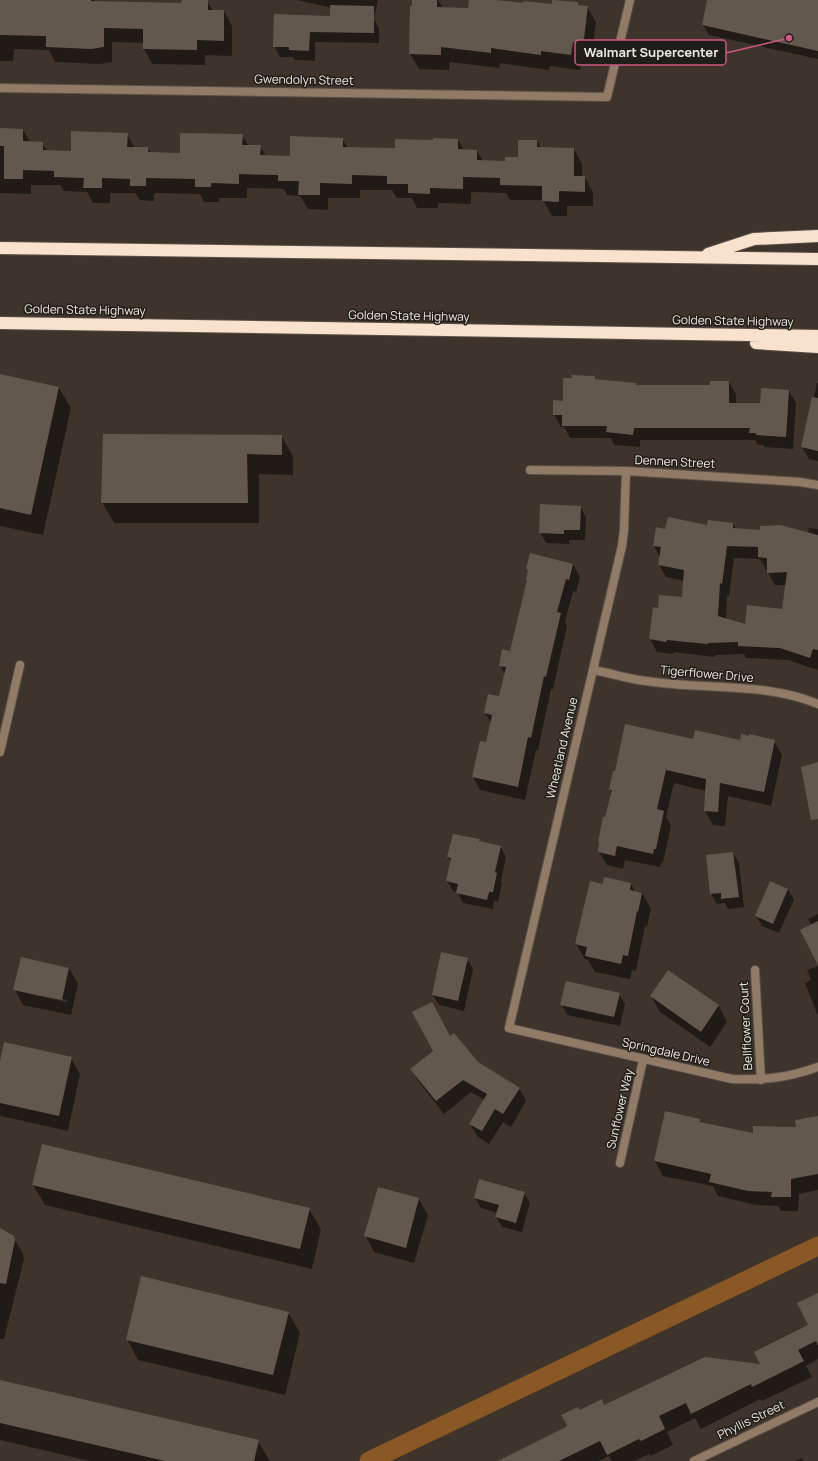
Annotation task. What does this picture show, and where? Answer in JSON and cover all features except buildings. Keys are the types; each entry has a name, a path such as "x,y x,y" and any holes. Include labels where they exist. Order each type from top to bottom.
{"highway":[{"path":"699,258 754,239 818,236"},
{"path":"0,248 818,259"},
{"name":"Golden State Highway","path":"0,322 818,336"},
{"path":"636,334 818,347"}],"street":[{"name":"Gwendolyn Street","path":"0,88 607,97 630,0"},
{"name":"Dennen Street","path":"530,470 626,471 800,482 818,485"},
{"name":"Wheatland Avenue","path":"509,1028 593,670 624,530 626,471"},
{"path":"0,752 20,665"},
{"name":"Tigerflower Drive","path":"593,670 646,681 776,692 805,699 818,704"},
{"name":"Bellflower Court","path":"755,970 761,1080"},
{"name":"Springdale Drive","path":"509,1028 732,1079 761,1080 787,1077 818,1067"},
{"name":"Sunflower Way","path":"620,1163 644,1060"},
{"name":"Phyllis Street","path":"694,1461 818,1402"}],"waterway":[{"path":"369,1461 818,1246"}],"place":[{"name":"Walmart Supercenter","path":"789,38"}]}
